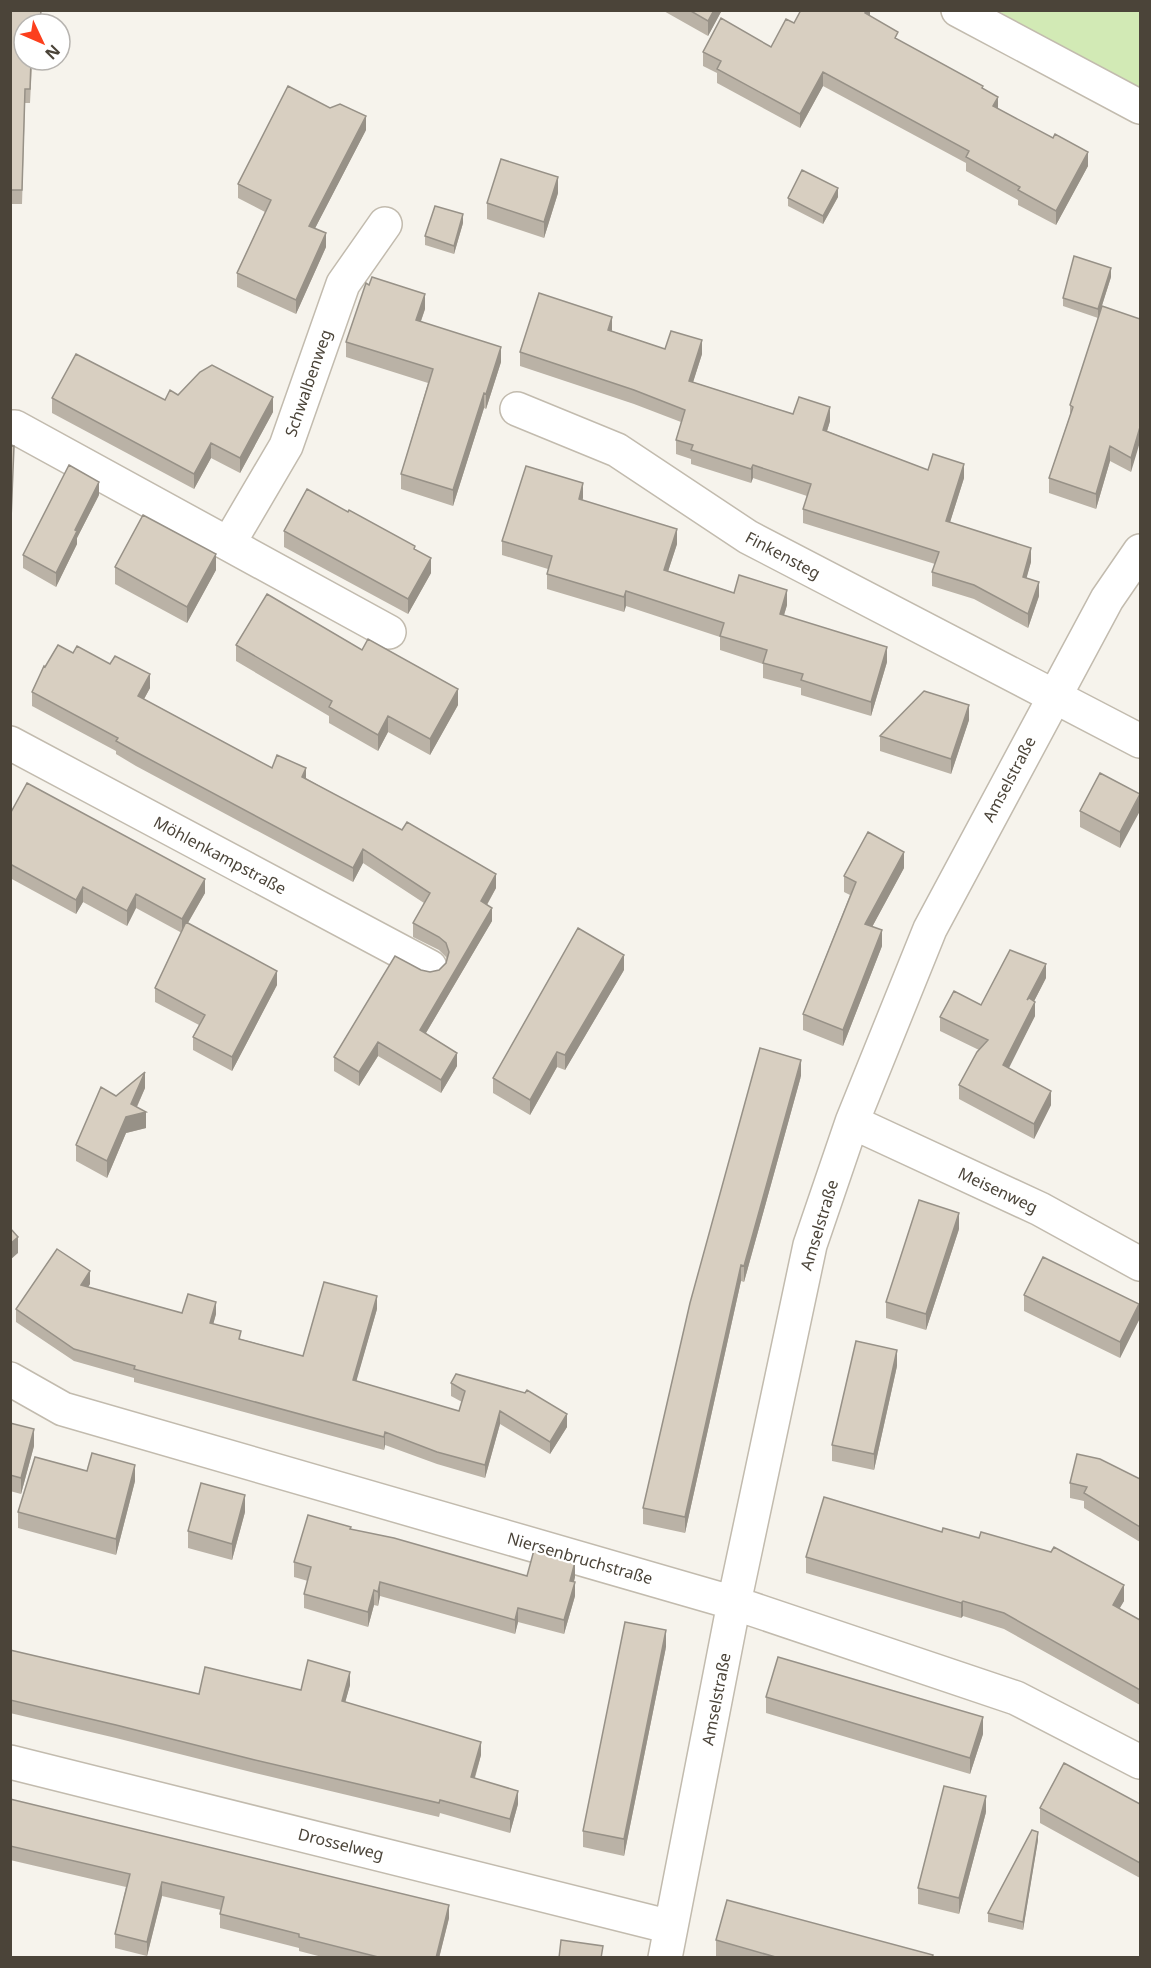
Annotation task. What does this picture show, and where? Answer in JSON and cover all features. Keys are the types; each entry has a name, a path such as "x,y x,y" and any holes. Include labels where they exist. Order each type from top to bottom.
{"street":[{"path":"958,10 1140,107"},
{"name":"Schwalbenweg","path":"229,543 286,446 342,284 385,224"},
{"name":"Finkensteg","path":"517,408 617,450 748,537 1140,741"},
{"path":"10,427 15,427 389,632"},
{"name":"Amselstraße","path":"668,1942 734,1603 810,1245 852,1122 930,929 1107,598 1140,551"},
{"name":"Möhlenkampstraße","path":"10,743 430,967"},
{"name":"Meisenweg","path":"852,1122 1040,1209 1140,1264"},
{"name":"Niersenbruchstraße","path":"10,1379 63,1409 734,1603 1016,1698 1140,1762"},
{"name":"Drosselweg","path":"10,1762 668,1942"}],"green space":[{"path":"966,11 1140,11 1140,105"}],"building":[{"path":"10,10 41,10 41,12 12,12 12,72 31,72 30,89 25,89 22,190 10,190"},
{"path":"689,10 714,10 708,21"},
{"path":"801,10 866,10 865,13 898,32 895,38 983,86 982,88 998,97 993,106 1053,138 1055,134 1088,152 1056,211 1018,190 1020,187 966,157 969,151 823,72 800,114 717,69 721,61 703,52 721,18 771,47 786,19 794,23"},
{"path":"288,86 330,108 340,104 366,116 309,226 326,233 296,300 237,273 271,200 238,184"},
{"path":"501,159 558,177 544,222 487,203"},
{"path":"802,170 838,188 823,216 788,198"},
{"path":"435,206 463,214 454,246 425,236"},
{"path":"1074,256 1111,268 1098,309 1063,298"},
{"path":"372,277 425,294 416,320 501,347 453,490 401,474 433,369 346,342 366,283 369,285"},
{"path":"539,293 612,317 608,330 665,349 671,331 702,340 689,381 793,414 799,397 830,407 823,430 928,470 933,454 964,464 946,521 1031,548 1023,577 1039,582 1028,614 974,585 932,572 939,552 803,509 811,484 753,465 751,469 691,450 693,445 676,440 685,410 634,390 520,352"},
{"path":"1102,306 1140,319 1140,427 1131,458 1110,446 1096,494 1049,478 1073,407 1070,405"},
{"path":"76,354 165,400 170,390 178,395 200,372 212,365 273,397 240,458 211,443 194,474 52,398"},
{"path":"10,446 14,446 10,544"},
{"path":"69,465 99,482 56,573 23,555"},
{"path":"526,466 583,483 579,499 677,529 664,570 734,593 739,575 787,590 780,614 887,647 871,702 801,680 803,674 763,663 767,650 720,636 724,623 626,591 624,597 547,574 552,556 502,541"},
{"path":"307,489 415,546 414,549 431,558 408,599 284,531"},
{"path":"143,515 216,554 187,607 115,567"},
{"path":"267,594 362,650 368,639 458,689 430,739 388,716 378,735 329,707 332,701 236,645"},
{"path":"58,645 73,653 77,646 110,664 115,656 150,674 138,696 272,768 277,755 306,768 302,777 402,830 407,822 496,874 481,901 492,908 420,1030 457,1053 441,1080 378,1042 359,1072 334,1057 395,956 421,970 430,972 439,970 446,963 449,952 446,943 413,923 430,893 363,849 353,868 136,752 116,741 118,738 32,692 44,666"},
{"path":"924,691 969,705 951,759 880,736"},
{"path":"1100,773 1140,794 1120,832 1080,811"},
{"path":"27,783 205,879 182,919 136,894 127,911 83,887 76,900 10,864 10,814"},
{"path":"868,832 904,852 865,924 882,930 843,1030 803,1014 856,882 844,876"},
{"path":"186,922 277,971 232,1057 193,1037 205,1015 155,988"},
{"path":"578,928 624,955 565,1055 557,1052 530,1100 493,1078"},
{"path":"1010,950 1046,964 1027,1000 1029,998 1035,1002 1003,1065 1051,1091 1034,1124 959,1085 977,1052 988,1040 940,1017 954,991 981,1005"},
{"path":"760,1048 801,1060 744,1266 741,1265 685,1517 643,1508 690,1303"},
{"path":"145,1072 131,1104 146,1112 126,1117 107,1161 76,1145 101,1087 116,1096"},
{"path":"919,1200 959,1213 926,1314 886,1302"},
{"path":"10,1228 18,1237 10,1244"},
{"path":"57,1249 90,1271 81,1285 182,1313 188,1294 216,1302 210,1323 241,1331 239,1339 303,1356 324,1282 377,1296 353,1380 459,1411 465,1391 451,1383 456,1374 525,1393 527,1390 567,1414 550,1442 500,1411 485,1465 437,1452 385,1432 384,1437 134,1369 135,1366 74,1349 16,1309"},
{"path":"1043,1257 1139,1304 1120,1342 1024,1295"},
{"path":"856,1341 897,1350 874,1454 832,1445"},
{"path":"10,1423 34,1429 21,1478 10,1475"},
{"path":"92,1453 135,1465 116,1539 18,1512 35,1457 87,1471"},
{"path":"1077,1454 1100,1459 1140,1479 1140,1527 1084,1493 1087,1487 1070,1483"},
{"path":"201,1483 245,1495 232,1544 188,1531"},
{"path":"824,1497 942,1532 943,1528 979,1538 981,1532 1051,1552 1054,1547 1124,1585 1113,1605 1140,1620 1140,1690 1004,1613 963,1601 961,1603 806,1557"},
{"path":"308,1515 351,1527 350,1529 394,1538 527,1576 534,1550 575,1562 570,1581 575,1582 564,1620 518,1608 515,1620 380,1582 378,1592 374,1590 368,1612 304,1594 311,1567 294,1562"},
{"path":"625,1622 666,1630 624,1839 583,1831"},
{"path":"10,1650 199,1694 205,1667 301,1690 308,1660 350,1672 342,1701 481,1742 471,1777 518,1791 510,1819 440,1800 439,1803 10,1700"},
{"path":"778,1657 983,1717 970,1758 766,1697"},
{"path":"1064,1763 1140,1804 1140,1863 1040,1808"},
{"path":"944,1786 986,1796 959,1898 918,1888"},
{"path":"10,1799 449,1905 436,1958 382,1958 299,1937 299,1934 220,1914 224,1897 162,1882 147,1942 115,1934 130,1874 10,1846"},
{"path":"1032,1830 1038,1832 1023,1922 988,1913"},
{"path":"727,1900 933,1955 932,1958 779,1958 716,1940"},
{"path":"561,1940 603,1946 601,1958 559,1958"}]}
